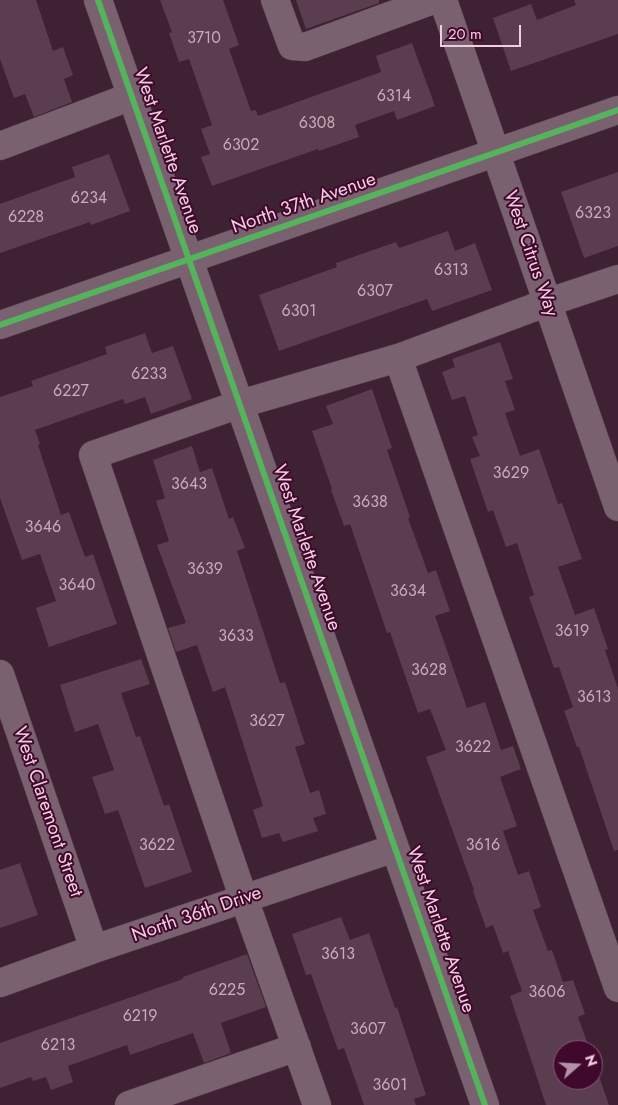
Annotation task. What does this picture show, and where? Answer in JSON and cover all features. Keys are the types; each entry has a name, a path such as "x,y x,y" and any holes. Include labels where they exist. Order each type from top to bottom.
{"street":[{"name":"West Marlette Avenue","path":"98,0 485,1105"},
{"path":"275,0 292,46 306,47 433,0"},
{"name":"West Citrus Way","path":"443,0 618,507"},
{"path":"0,146 132,96"},
{"name":"North 37th Avenue","path":"0,325 618,110"},
{"path":"317,1105 244,899 93,455 240,404 398,358 546,303 618,279"},
{"path":"398,358 618,988"},
{"name":"West Claremont Street","path":"0,674 94,949"},
{"name":"North 36th Drive","path":"0,983 94,949 395,848"},
{"path":"129,1105 297,1047"}],"building":[{"path":"0,0 36,0 53,51 63,47 73,75 64,79 72,102 34,117 25,94 14,98 0,59"},
{"path":"160,0 223,0 239,45 229,49 251,111 256,110 258,116 381,72 376,56 412,43 435,106 397,120 394,111 355,125 359,137 319,151 318,149 212,186 201,157 210,154 201,129 212,125 189,59 179,62 169,33 172,32"},
{"path":"296,0 379,0 379,3 306,29"},
{"path":"574,0 618,0 618,34 511,71 493,18 531,4 537,20 576,5"},
{"path":"109,154 130,211 91,225 90,222 0,253 0,204 75,177 72,167"},
{"path":"618,172 618,246 584,258 561,192"},
{"path":"448,231 455,251 475,243 492,290 432,311 427,299 279,351 259,295 337,267 336,263 396,242 399,248"},
{"path":"145,333 152,353 173,346 192,399 151,414 145,397 125,404 123,399 35,430 40,444 38,445 61,515 69,512 85,557 93,554 117,624 49,647 36,608 56,601 40,554 22,560 0,498 0,397 33,386 31,381 107,354 105,347"},
{"path":"500,342 513,379 505,381 515,410 505,413 520,456 539,449 558,504 562,503 582,559 558,567 575,615 594,608 608,649 605,650 618,689 618,850 614,851 579,747 577,747 564,711 573,707 559,667 554,668 529,597 534,595 517,543 506,547 493,510 488,512 470,459 480,456 472,437 478,435 465,396 452,400 442,372 455,367 452,359"},
{"path":"372,389 392,448 387,450 410,517 408,518 428,573 436,570 450,611 435,616 467,708 485,702 501,750 513,746 521,769 500,777 517,826 503,831 518,875 529,871 541,907 533,910 548,951 552,950 563,982 573,980 585,1014 578,1017 586,1040 553,1040 553,1090 603,1090 603,1088 609,1105 546,1105 510,996 522,991 508,951 503,953 493,925 486,928 426,757 446,750 430,709 418,713 390,632 387,633 350,524 344,526 312,431 333,424 326,406"},
{"path":"192,446 200,472 212,468 229,519 233,517 245,548 237,551 280,683 285,682 305,744 295,747 310,793 319,790 326,814 313,818 318,831 283,842 279,833 262,838 253,810 263,806 225,687 213,692 197,645 176,652 168,628 186,623 157,545 169,541 156,501 165,498 153,460"},
{"path":"141,659 150,684 121,693 136,737 140,736 164,806 169,804 192,872 145,888 118,810 105,814 92,777 114,770 98,724 75,732 60,685"},
{"path":"20,863 38,915 0,928 0,870"},
{"path":"341,917 350,940 369,933 395,1008 397,1007 426,1095 414,1099 416,1105 364,1105 344,1048 338,1050 311,974 306,975 292,934"},
{"path":"247,954 266,1007 221,1023 231,1053 204,1063 193,1033 130,1055 127,1045 68,1066 73,1082 51,1090 46,1077 33,1081 31,1077 0,1088 0,1043 183,979 183,977"}],"cycle path":[{"path":"98,0 485,1105"},
{"path":"0,325 618,110"}]}
